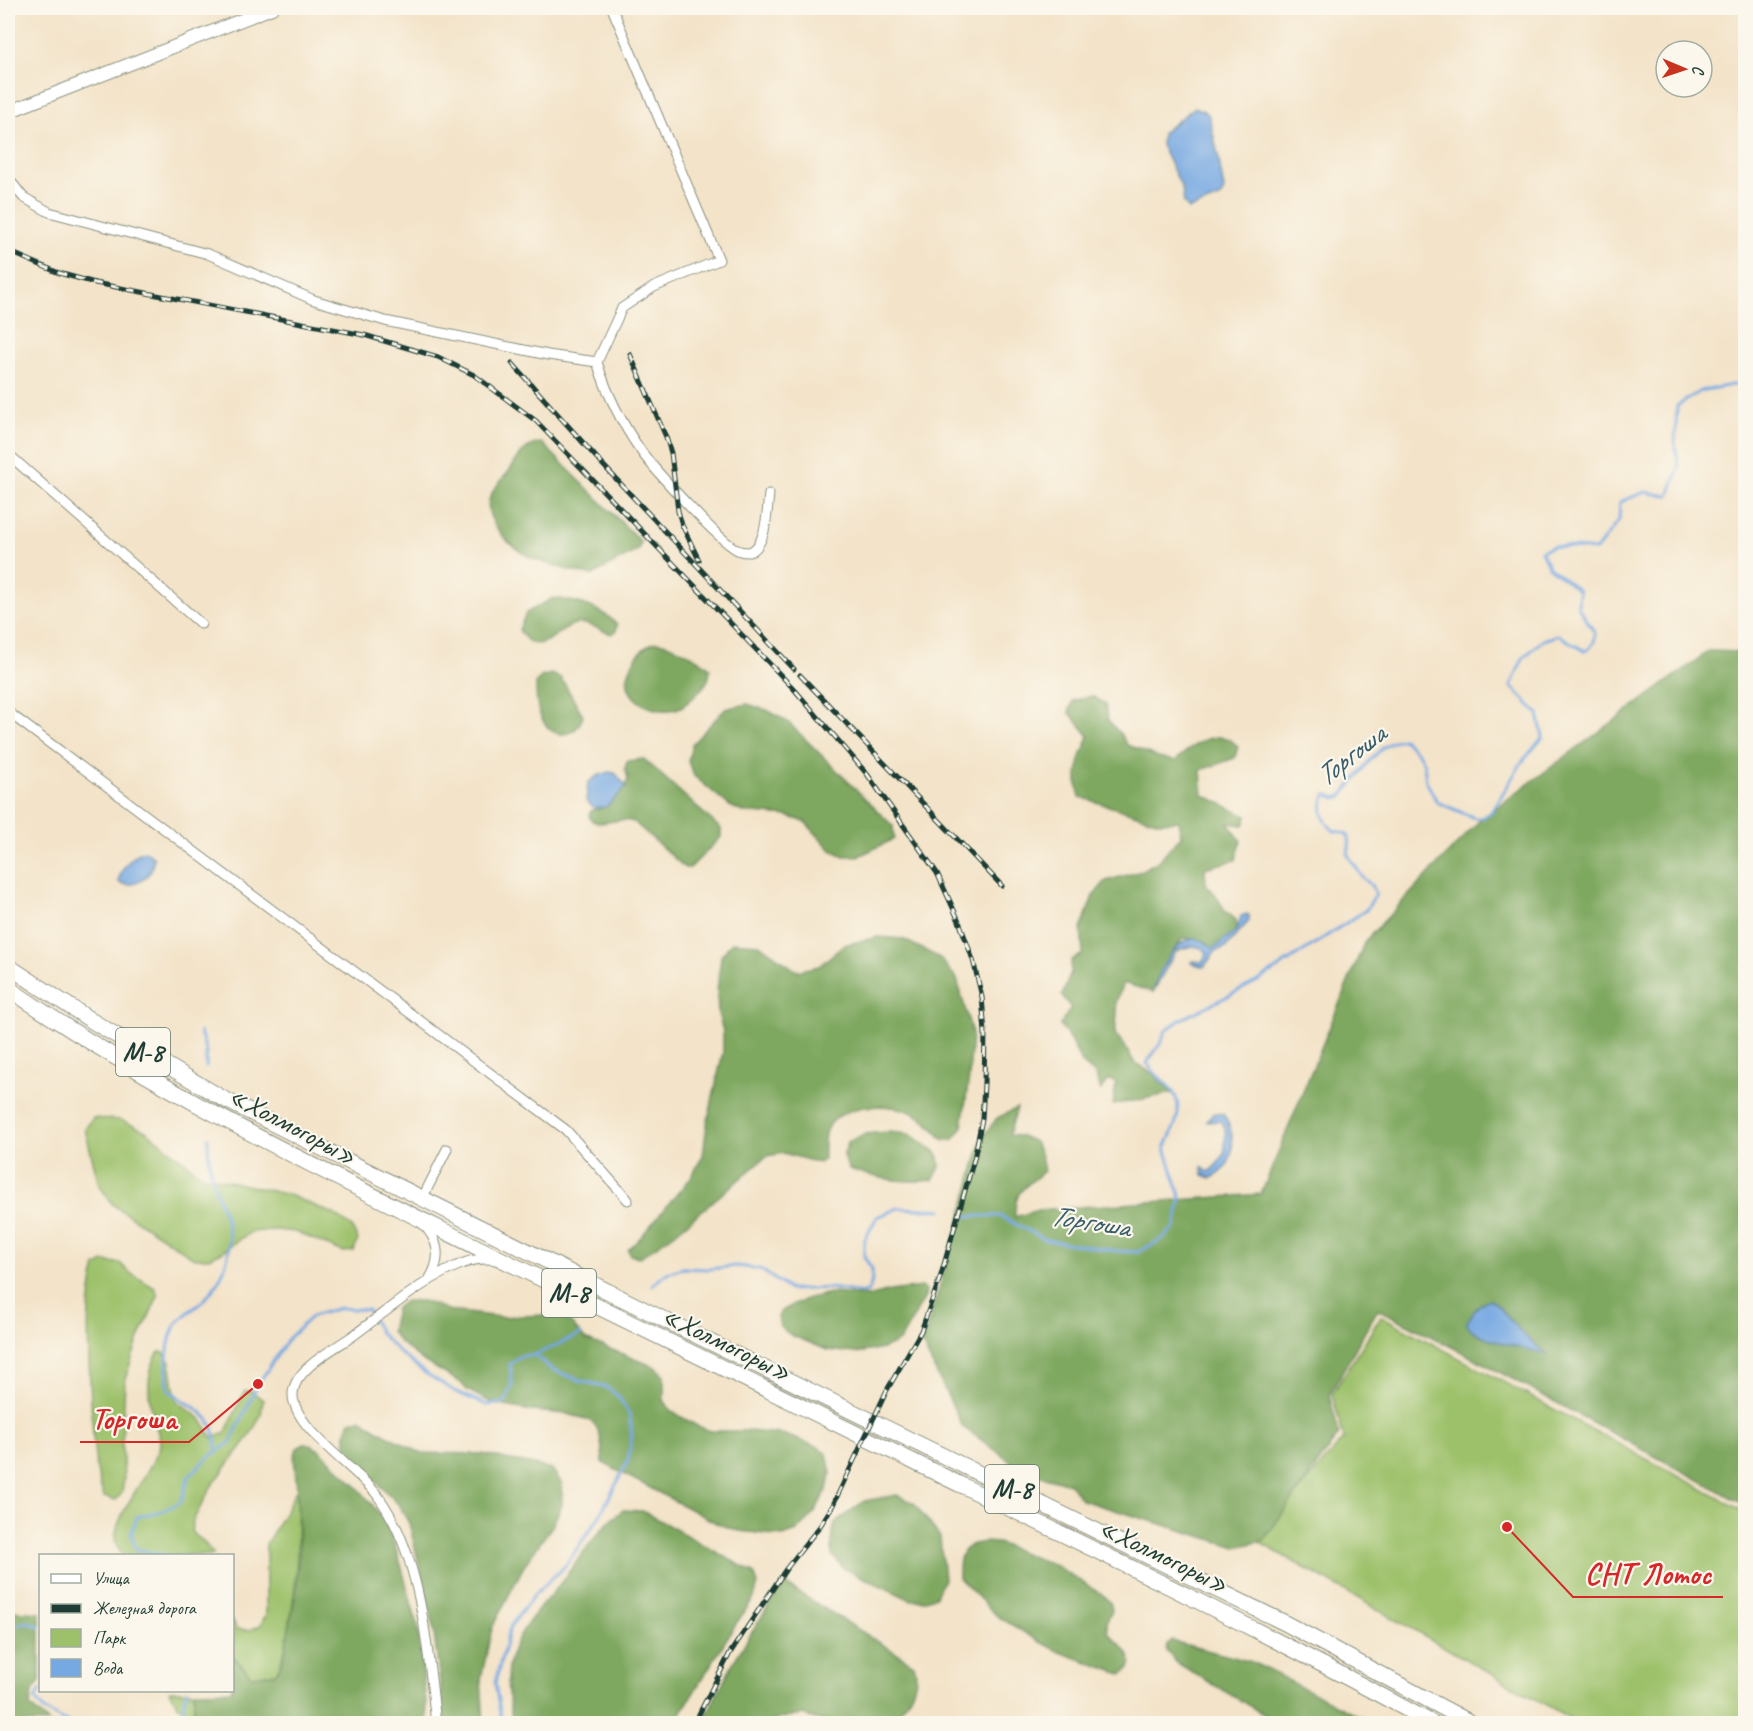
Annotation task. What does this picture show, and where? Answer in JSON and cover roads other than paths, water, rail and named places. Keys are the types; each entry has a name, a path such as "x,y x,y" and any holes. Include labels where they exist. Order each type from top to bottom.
{"highway":[{"name":"«Холмогоры»","path":"8,966 92,1021 222,1098 458,1217 1283,1622 1473,1724"},
{"name":"«Холмогоры»","path":"8,988 82,1037 277,1147 1275,1639 1434,1724"}],"street":[{"path":"8,112 272,8"},
{"path":"612,8 719,260 654,287 622,308 597,362 604,385 641,451 694,511 728,544 740,551 750,552 758,546 764,532 769,494"},
{"path":"8,178 23,197 50,212 208,254 314,300 386,321 548,355 597,362"},
{"path":"8,454 201,624"},
{"path":"8,712 566,1130 628,1200"},
{"path":"422,1199 447,1149"},
{"path":"416,1217 429,1230 438,1256 437,1267 429,1280"},
{"path":"436,1724 423,1623 413,1570 401,1536 391,1513 371,1486 301,1419 295,1407 293,1393 297,1381 317,1360 429,1280 475,1260 508,1262"}],"water":[{"path":"1195,107 1205,111 1209,116 1224,190 1220,198 1189,209 1184,203 1182,188 1161,145 1162,133"},
{"path":"609,772 615,773 626,786 606,807 594,808 586,801 588,783 597,776"},
{"path":"145,851 154,858 151,871 137,883 128,885 119,882 127,863"},
{"path":"1249,915 1249,921 1226,947 1216,951 1204,967 1191,963 1193,961 1202,962 1207,952 1203,949 1192,947 1176,951 1153,992 1164,965 1176,948 1192,939 1201,940 1213,948 1237,930 1241,916"},
{"path":"1215,1113 1223,1114 1228,1122 1232,1150 1226,1167 1211,1178 1203,1175 1202,1167 1209,1172 1215,1167 1222,1157 1226,1142 1225,1127 1220,1121 1207,1122 1208,1118"},
{"path":"1489,1299 1528,1338 1549,1355 1493,1340 1466,1324 1478,1306"}],"waterway":[{"name":"Торгоша","path":"966,1216 1000,1216 1046,1240 1117,1251 1138,1252 1161,1240 1175,1227 1181,1198 1165,1148 1174,1127 1178,1106 1173,1092 1147,1063 1166,1030 1180,1020 1258,981 1366,910 1376,894 1348,855 1349,837 1330,827 1323,815 1322,806 1325,795 1336,798 1342,796 1385,746 1403,739 1418,753 1424,764 1426,781 1437,802 1475,818 1482,818 1492,811 1522,762 1543,737 1538,714 1511,686 1523,658 1543,640 1558,635 1585,651 1594,642 1595,633 1578,607 1579,591 1549,567 1541,551 1553,546 1596,550 1619,520 1620,502 1645,492 1669,496 1679,467 1675,443 1677,406 1700,391 1743,383 1746,380"},
{"path":"200,1032 206,1051 206,1067"},
{"path":"208,1138 212,1176 228,1228 228,1255 224,1270 213,1289 179,1320 173,1329 167,1356 167,1374 169,1390 209,1420 216,1438 217,1452"},
{"name":"Торгоша","path":"652,1285 667,1273 683,1268 709,1269 737,1266 760,1269 790,1290 830,1288 863,1293 869,1291 872,1280 872,1269 864,1257 865,1239 877,1217 898,1208 942,1210"},
{"name":"Торгоша","path":"159,1554 136,1549 131,1534 137,1517 162,1511 181,1502 189,1476 210,1456 230,1443 258,1384 288,1339 312,1316 340,1308 368,1310 380,1333 401,1354 425,1373 456,1392 487,1405 505,1403 512,1385 510,1364 520,1356 535,1355 581,1334"},
{"path":"502,1724 495,1683 510,1627 534,1595 565,1566 599,1517 628,1461 632,1436 629,1413 617,1395 604,1386 581,1381 551,1369 535,1355"},
{"name":"Торгоша","path":"8,1627 28,1622 39,1627"},
{"name":"Торгоша","path":"40,1692 35,1699 44,1710 70,1724"},
{"name":"Торгоша","path":"187,1692 183,1707 188,1724"},
{"name":"Торгоша","path":"123,1724 145,1724"}],"railway":[{"path":"8,251 59,273 95,283 364,335 438,357 474,375 536,421 794,689 867,774 937,873 959,921 973,960 982,997 985,1033 982,1119 974,1159 941,1275 921,1331 887,1390 833,1505 820,1526 786,1569 730,1653 694,1724"},
{"path":"630,354 666,437 671,453 678,511 682,525 699,560"},
{"path":"512,363 603,465 794,669"},
{"path":"800,675 1002,886"}],"place":[{"name":"Торгоша","path":"258,1384"},
{"name":"СНТ Лотос","path":"1507,1527"}]}
